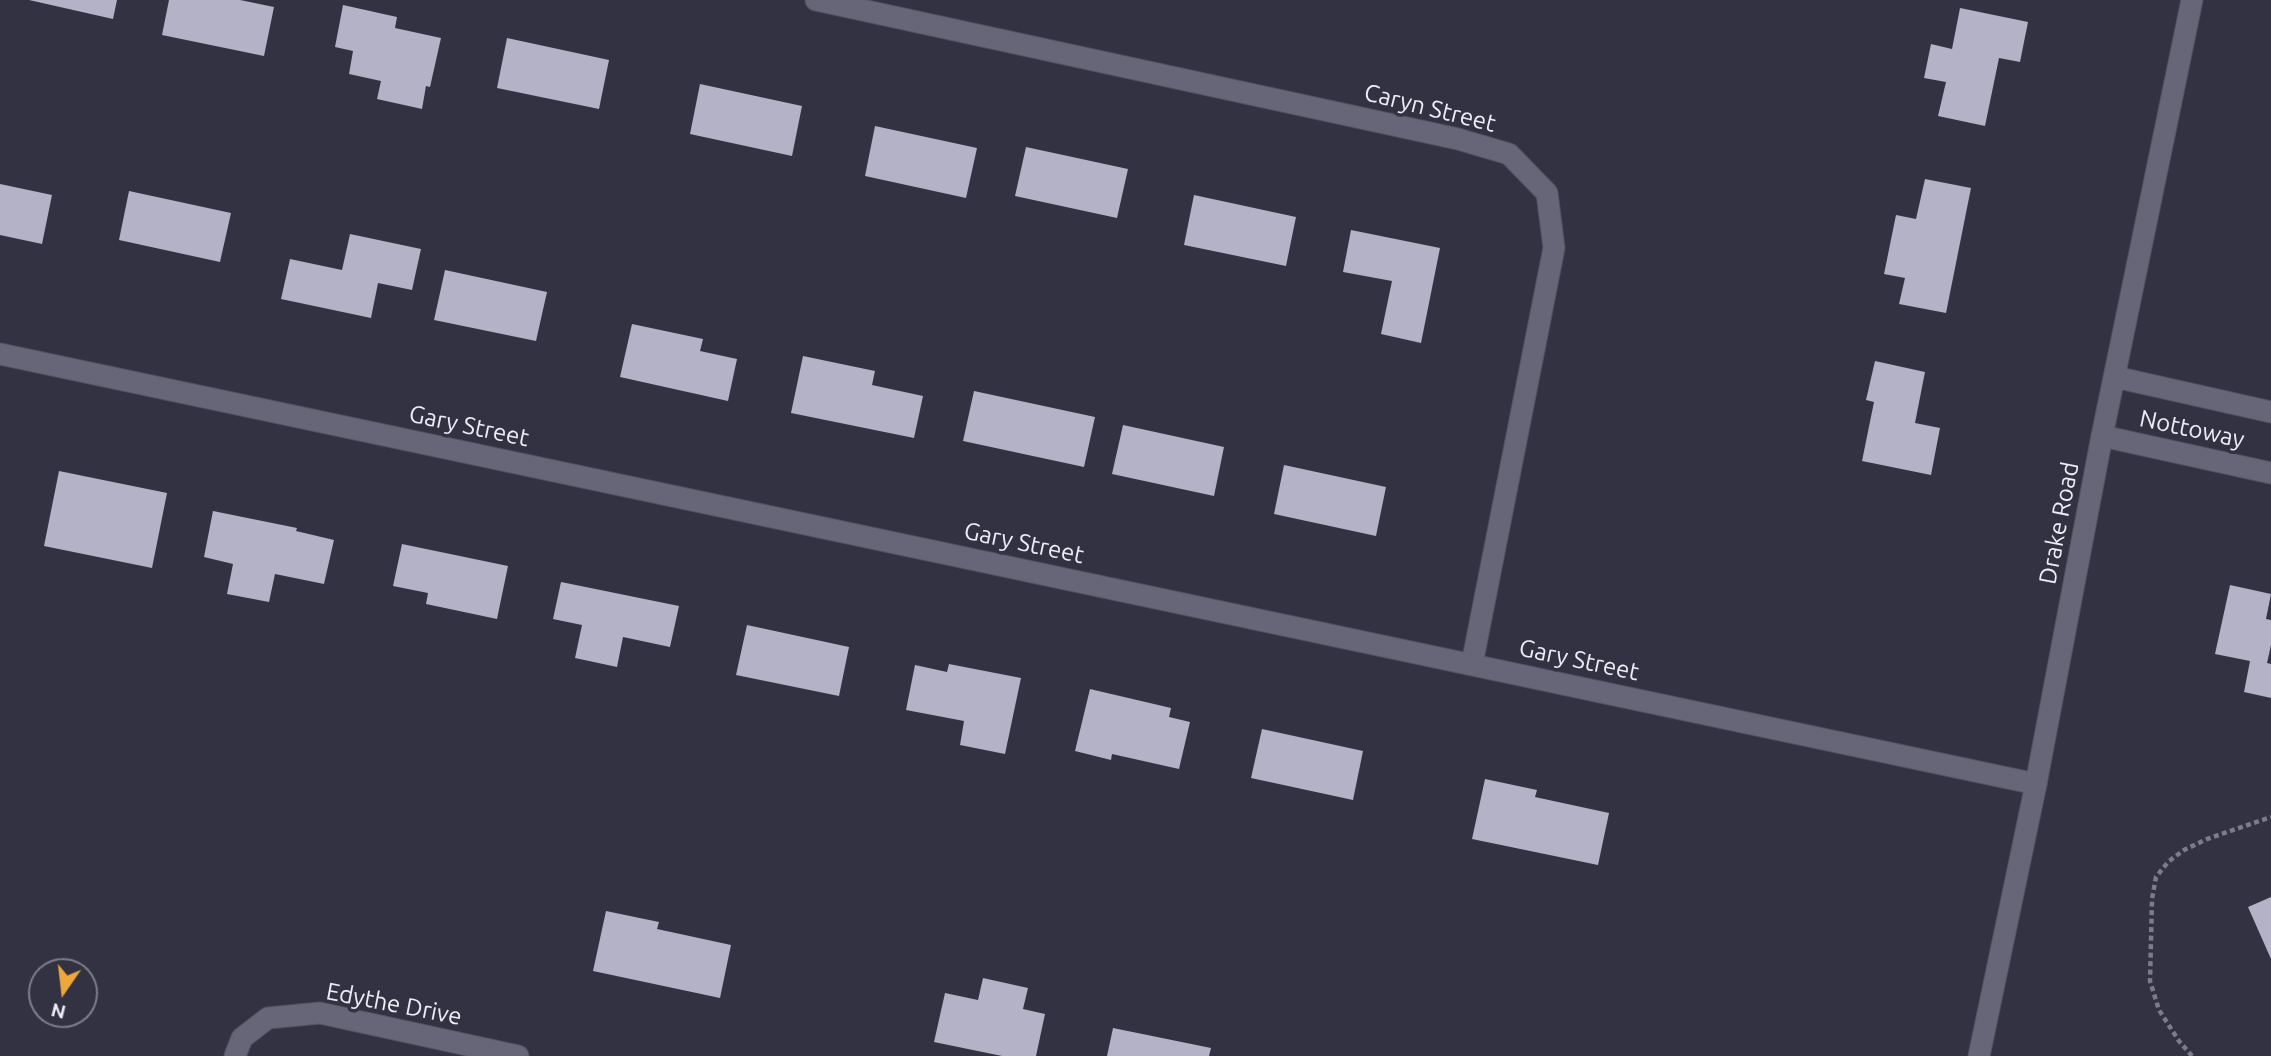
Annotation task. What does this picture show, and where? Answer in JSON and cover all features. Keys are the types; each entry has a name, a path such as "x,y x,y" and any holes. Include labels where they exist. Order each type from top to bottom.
{"street":[{"name":"Caryn Street","path":"816,0 1458,139 1509,154 1547,193 1554,248 1472,664"},
{"name":"Drake Road","path":"1979,1056 2036,785 2102,436 2192,0"},
{"name":"Gary Street","path":"0,354 2036,785"},
{"name":"Nottoway","path":"2115,377 2271,412"},
{"name":"Nottoway","path":"2102,436 2271,473"},
{"name":"Edythe Drive","path":"235,1056 242,1038 268,1018 320,1013 518,1056"}],"path":[{"path":"2192,1056 2179,1041 2160,1010 2150,981 2152,899 2156,877 2168,862 2184,850 2207,839 2271,817"}],"building":[{"path":"29,0 117,0 113,19"},
{"path":"169,0 240,0 274,7 264,56 162,35"},
{"path":"343,5 397,17 395,28 441,38 422,109 377,99 381,81 349,74 353,51 335,47"},
{"path":"1960,8 2028,22 2020,62 1999,58 1985,126 1938,116 1946,82 1924,78 1931,44 1952,49"},
{"path":"507,38 609,60 599,109 497,88"},
{"path":"700,84 802,106 792,156 690,134"},
{"path":"875,126 977,148 966,198 865,176"},
{"path":"1026,147 1128,169 1117,218 1015,196"},
{"path":"1925,179 1971,188 1946,313 1899,304 1905,278 1884,274 1896,215 1916,219"},
{"path":"0,184 52,195 42,244 0,235"},
{"path":"129,191 231,213 220,262 119,240"},
{"path":"1194,195 1296,217 1286,266 1184,245"},
{"path":"1351,230 1440,248 1421,343 1381,334 1392,281 1343,272"},
{"path":"350,234 421,249 412,290 378,283 371,318 281,299 290,259 342,270"},
{"path":"445,270 547,292 536,341 434,320"},
{"path":"632,324 703,339 700,351 737,359 728,401 620,377"},
{"path":"803,356 875,371 872,385 923,396 914,438 791,413"},
{"path":"1875,361 1925,372 1915,423 1940,428 1931,475 1862,461 1874,402 1866,400"},
{"path":"974,391 1095,417 1084,467 963,441"},
{"path":"1123,425 1224,447 1214,496 1112,474"},
{"path":"1284,465 1386,487 1376,536 1274,514"},
{"path":"59,471 167,493 152,568 44,546"},
{"path":"213,511 297,528 296,531 334,540 324,584 275,574 269,602 227,594 233,564 204,557"},
{"path":"402,544 508,566 497,619 426,604 428,593 393,586"},
{"path":"561,582 679,606 670,647 623,637 617,667 575,658 582,625 553,619"},
{"path":"2230,585 2271,594 2266,619 2271,620 2271,645 2267,663 2271,664 2271,698 2244,692 2250,661 2215,654"},
{"path":"747,625 849,647 839,696 736,675"},
{"path":"949,664 1021,678 1005,754 960,745 964,721 906,710 915,665 947,672"},
{"path":"1090,689 1171,708 1169,717 1190,722 1179,769 1112,754 1111,760 1075,751"},
{"path":"1262,729 1363,751 1353,800 1251,778"},
{"path":"1485,779 1537,790 1535,797 1609,813 1598,865 1472,839"},
{"path":"2271,897 2271,959 2248,907"},
{"path":"606,911 659,922 657,929 731,945 720,998 593,971"},
{"path":"983,978 1028,988 1023,1009 1045,1014 1036,1056 1002,1056 934,1042 945,993 978,1000"},
{"path":"1113,1028 1211,1048 1209,1056 1107,1056"}]}
